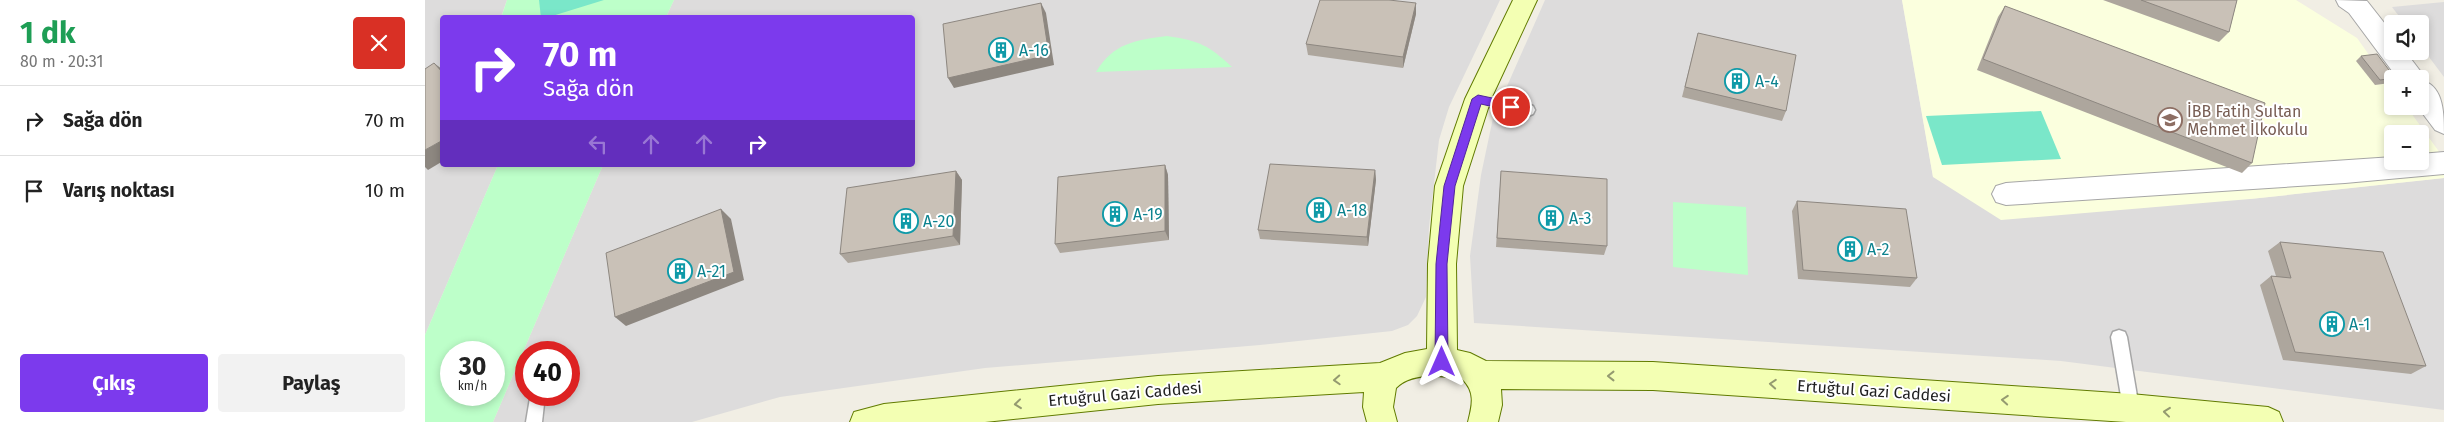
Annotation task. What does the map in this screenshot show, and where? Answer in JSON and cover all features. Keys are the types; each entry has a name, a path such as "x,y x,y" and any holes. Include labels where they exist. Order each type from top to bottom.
{"main road":[{"path":"1442,362 1441,264 1449,186 1478,99 1525,0"},
{"path":"1382,422 1378,414 1377,395 1386,377 1398,369 1442,362 1471,367 1479,375 1486,386 1487,404 1483,422"},
{"name":"Ertuğtul Gazi Caddesi","path":"1479,375 1653,376 2131,408 2268,422"},
{"name":"Ertuğrul Gazi Caddesi","path":"865,422 884,418 1158,390 1386,377"}],"street":[{"path":"2348,0 2357,7 2405,70"},
{"path":"2429,102 2444,123"},
{"path":"2006,194 2335,173 2444,163"}],"lane":[{"path":"1478,99 1528,110"},
{"path":"2119,337 2131,408"},
{"path":"534,422 536,406"}],"shaded area":[{"path":"425,0 507,0 502,15 440,15 440,167 497,167 425,335"},
{"path":"674,0 1500,0 1449,107 1439,140 1429,227 1426,297 1417,316 1408,325 1392,331 1260,345 985,368 780,397 692,422 493,422 500,406 505,406 505,394 515,371 515,406 580,406 580,341 528,341 602,167 915,167 915,15 667,15"},
{"path":"1545,0 1902,0 1933,177 2250,199 2444,178 2444,410 2061,361 1474,323 1470,256 1481,175 1493,118"},
{"name":"İBB Fatih Sultan Mehmet İlkokulu","path":"1902,0 2296,0 2357,38 2384,76 2384,115 2413,115 2420,125 2384,125 2384,170 2429,170 2429,138 2440,153 2444,163 2444,178 2250,199 2001,220 1933,177"},
{"path":"2444,2 2444,77 2429,57 2429,15 2398,15 2392,7"}],"green space":[{"path":"507,0 674,0 667,15 502,15"},
{"path":"539,0 604,0 555,15 541,15"},
{"path":"1167,36 1203,45 1232,67 1096,72 1103,62 1118,49 1145,39"},
{"path":"2041,111 2061,159 1942,165 1926,116"},
{"path":"497,167 602,167 528,341 515,341 515,371 505,394 505,341 440,341 440,406 500,406 493,422 425,422 425,335"},
{"path":"1673,202 1746,207 1748,275 1673,267"}],"building":[{"path":"1320,0 1389,0 1416,3 1403,57 1306,44"},
{"path":"2141,0 2237,0 2229,32"},
{"name":"A-16","path":"1041,3 1049,55 948,78 943,24"},
{"path":"2005,6 2265,103 2252,163 1983,59"},
{"name":"A-4","path":"1698,33 1796,55 1786,111 1685,87"},
{"path":"2377,54 2389,70 2384,70 2384,79 2380,80 2361,56"},
{"path":"434,63 440,70 440,142 425,150 425,69"},
{"name":"A-18","path":"1270,164 1375,170 1367,237 1258,230"},
{"name":"A-19","path":"1165,165 1165,231 1055,244 1058,177"},
{"name":"A-20","path":"956,171 953,236 840,254 847,188"},
{"name":"A-3","path":"1501,171 1607,179 1607,246 1497,238"},
{"name":"A-2","path":"1797,201 1906,209 1917,278 1803,270"},
{"name":"A-21","path":"721,209 734,272 615,317 606,253"},
{"name":"A-1","path":"2280,242 2383,252 2426,366 2295,352 2271,276 2291,278"}],"place":[{"name":"A-16","path":"1001,50"},
{"name":"A-4","path":"1737,81"},
{"name":"İBB Fatih Sultan Mehmet İlkokulu","path":"2170,120"},
{"name":"A-18","path":"1319,210"},
{"name":"A-19","path":"1115,214"},
{"name":"A-3","path":"1551,218"},
{"name":"A-20","path":"906,221"},
{"name":"A-2","path":"1850,249"},
{"name":"A-21","path":"680,271"},
{"name":"A-1","path":"2332,324"}],"route":[{"path":"1442,362 1441,264 1449,186 1462,142 1478,99 1511,107"}]}
